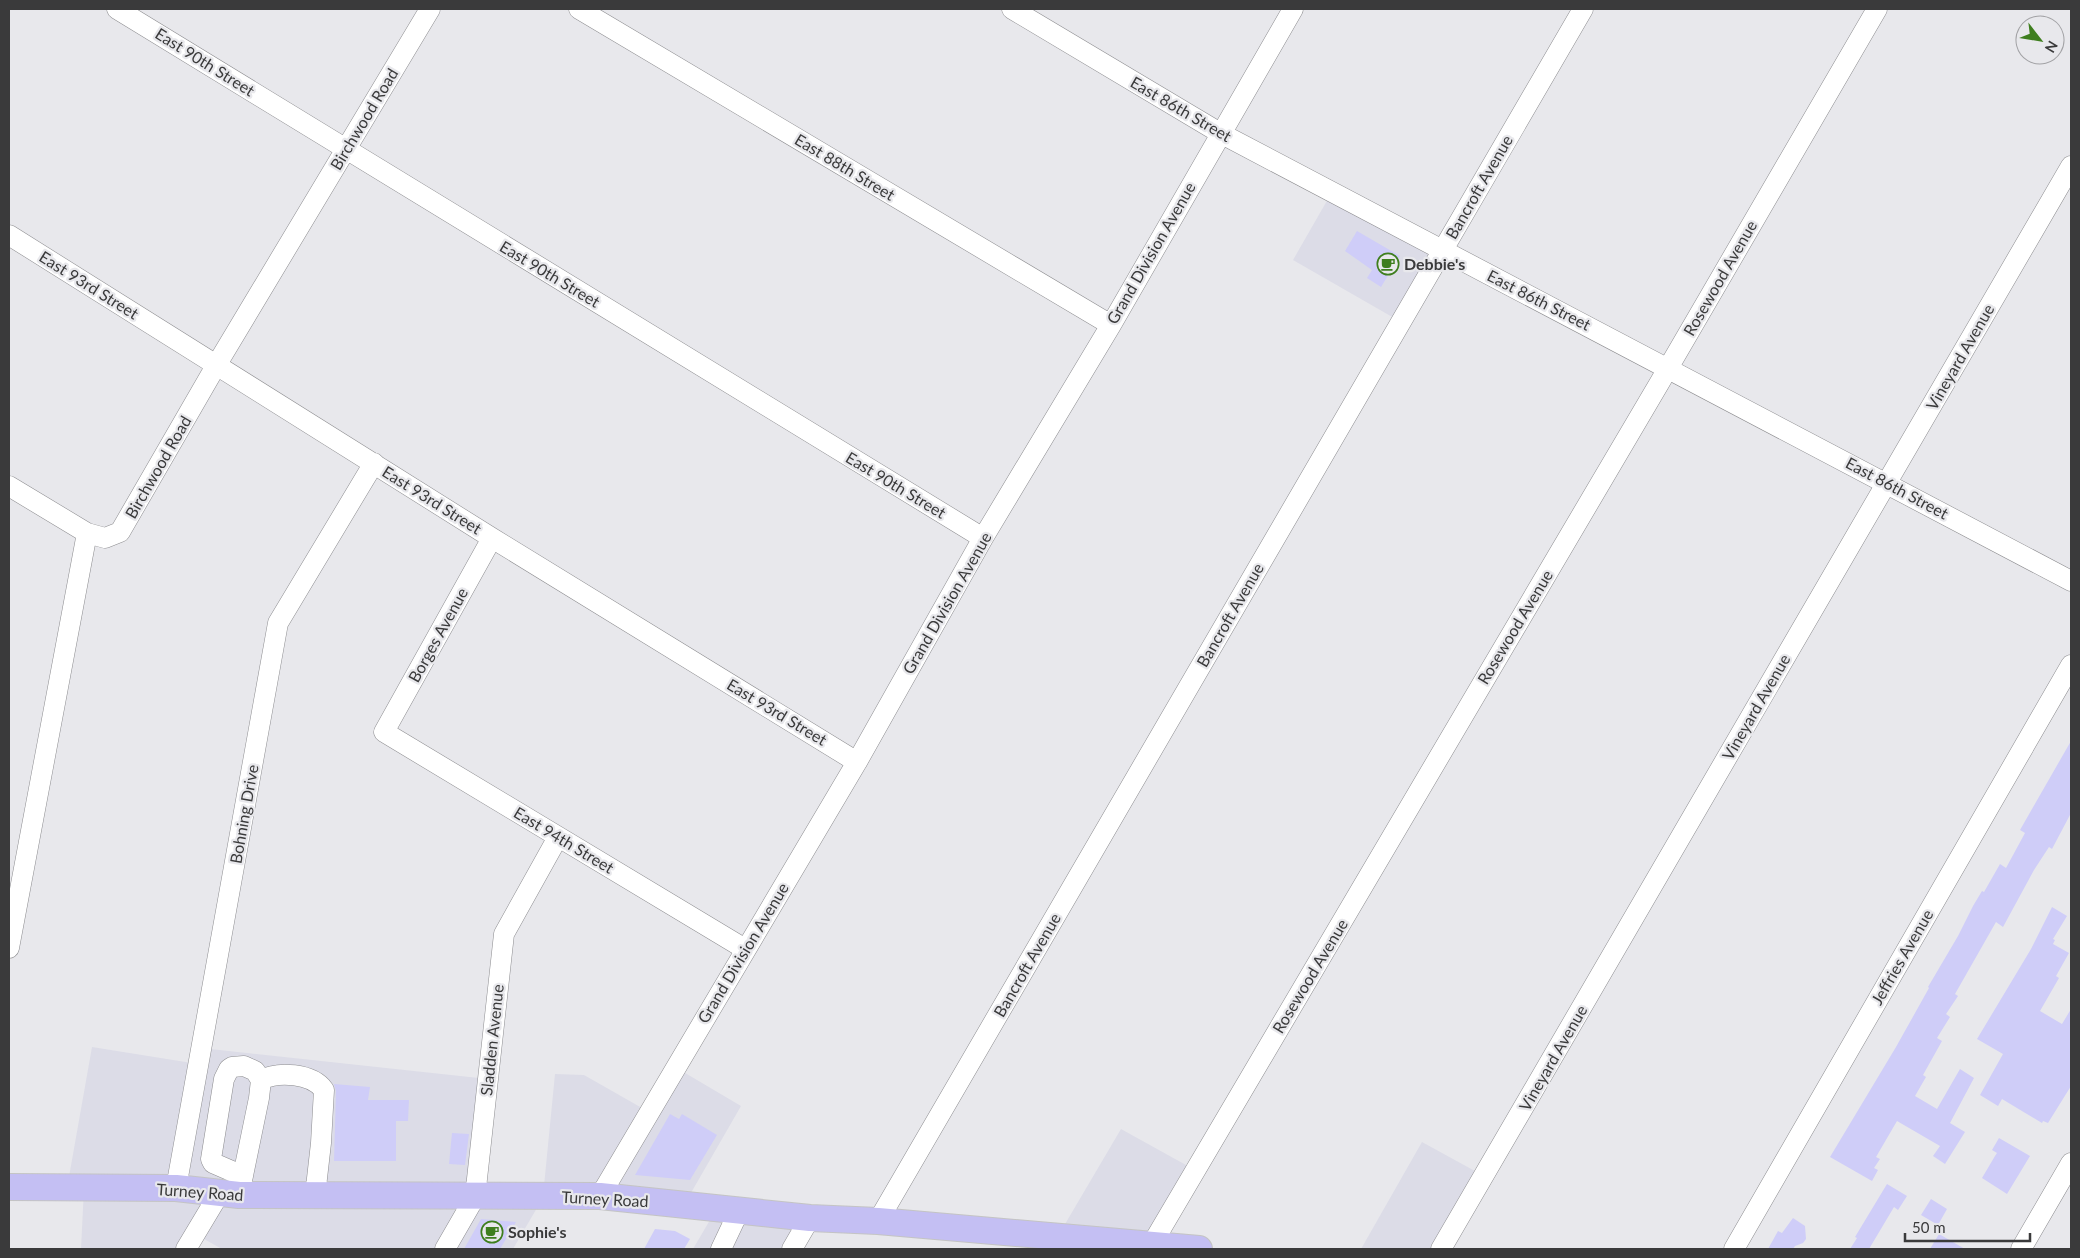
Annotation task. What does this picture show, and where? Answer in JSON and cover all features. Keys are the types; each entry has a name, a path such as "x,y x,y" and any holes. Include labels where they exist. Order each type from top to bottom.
{"main road":[{"name":"Turney Road","path":"9,1187 234,1188 315,1196 600,1196 810,1218 878,1221 1200,1249"}],"street":[{"name":"East 90th Street","path":"118,9 983,538"},
{"name":"Birchwood Road","path":"86,533 105,538 120,532 217,364 430,9"},
{"name":"East 88th Street","path":"579,9 1110,325"},
{"name":"East 86th Street","path":"1012,9 1220,133 2071,580"},
{"name":"Grand Division Avenue","path":"600,1196 857,762 983,538 1110,325 1293,9"},
{"name":"Bancroft Avenue","path":"878,1221 1583,9"},
{"name":"Rosewood Avenue","path":"1152,1244 1877,9"},
{"name":"Vineyard Avenue","path":"1441,1249 2071,166"},
{"name":"East 93rd Street","path":"9,235 492,538 857,762"},
{"name":"Bohning Drive","path":"176,1188 278,623 374,463"},
{"path":"9,486 86,533 9,948"},
{"name":"Borges Avenue","path":"384,732 492,538"},
{"name":"Jeffries Avenue","path":"1734,1249 2071,665"},
{"name":"East 94th Street","path":"384,732 745,949"},
{"name":"Sladden Avenue","path":"445,1249 475,1197 504,934 558,837"},
{"path":"186,1249 234,1188 261,1080 259,1074 250,1068 237,1066 229,1069 198,1064"},
{"path":"229,1069 222,1089 211,1158 234,1188"},
{"path":"261,1080 272,1075 290,1075 314,1082 322,1087 324,1094 321,1144 315,1196"},
{"path":"2021,1249 2071,1163"},
{"path":"721,1249 739,1211"},
{"path":"792,1249 810,1218"}],"shaded area":[{"path":"1332,192 1443,250 1401,322 1293,260"},
{"path":"92,1047 198,1064 201,1048 488,1079 475,1196 543,1196 555,1074 584,1075 649,1112 675,1067 741,1106 684,1205 544,1196 513,1249 222,1249 195,1234 186,1249 81,1249 84,1188 67,1188"},
{"path":"1121,1129 1195,1170 1152,1244 1058,1236"},
{"path":"1422,1142 1484,1176 1441,1249 1361,1249"},
{"path":"717,1208 810,1218 792,1249 693,1249"}],"building":[{"path":"1357,231 1400,256 1381,287 1367,278 1372,270 1345,251"},
{"path":"2071,741 2071,813 2052,849 2049,847 2034,870 2003,927 1996,922 1955,994 1958,996 1946,1014 1950,1017 1937,1038 1942,1041 1923,1075 1926,1077 1915,1096 1937,1109 1960,1069 1974,1078 1950,1123 1965,1132 1945,1164 1933,1156 1940,1146 1897,1121 1876,1157 1880,1159 1874,1168 1878,1170 1872,1181 1830,1157 1896,1047 1982,891 1984,892 2000,864 2006,868 2025,833 2020,830"},
{"path":"2052,907 2067,916 2053,939 2055,940 2053,944 2069,953 2056,976 2059,978 2040,1011 2062,1024 2071,1009 2071,1086 2048,1123 2043,1121 2042,1123 2002,1099 1998,1106 1980,1095 2003,1054 1977,1039 2031,949"},
{"path":"334,1084 370,1087 368,1100 409,1100 408,1121 396,1121 396,1161 334,1161 336,1091"},
{"path":"670,1114 679,1119 682,1114 717,1135 690,1180 635,1175"},
{"path":"452,1133 469,1134 465,1165 449,1164"},
{"path":"1999,1138 2030,1156 2007,1194 1982,1178 1997,1153 1992,1150"},
{"path":"1887,1184 1907,1196 1898,1210 1894,1207 1869,1249 1850,1249 1857,1238 1855,1237"},
{"path":"1931,1199 1947,1209 1938,1225 1921,1215"},
{"path":"1793,1218 1805,1226 1806,1239 1803,1243 1795,1246 1793,1249 1768,1249 1778,1231 1782,1233"},
{"path":"481,1219 516,1222 500,1249 464,1249"},
{"path":"655,1229 675,1231 690,1239 684,1249 644,1249"},
{"path":"1939,1234 1965,1249 1930,1249"}],"place":[{"name":"Debbie's","path":"1388,264"},
{"name":"Sophie's","path":"492,1232"}]}
